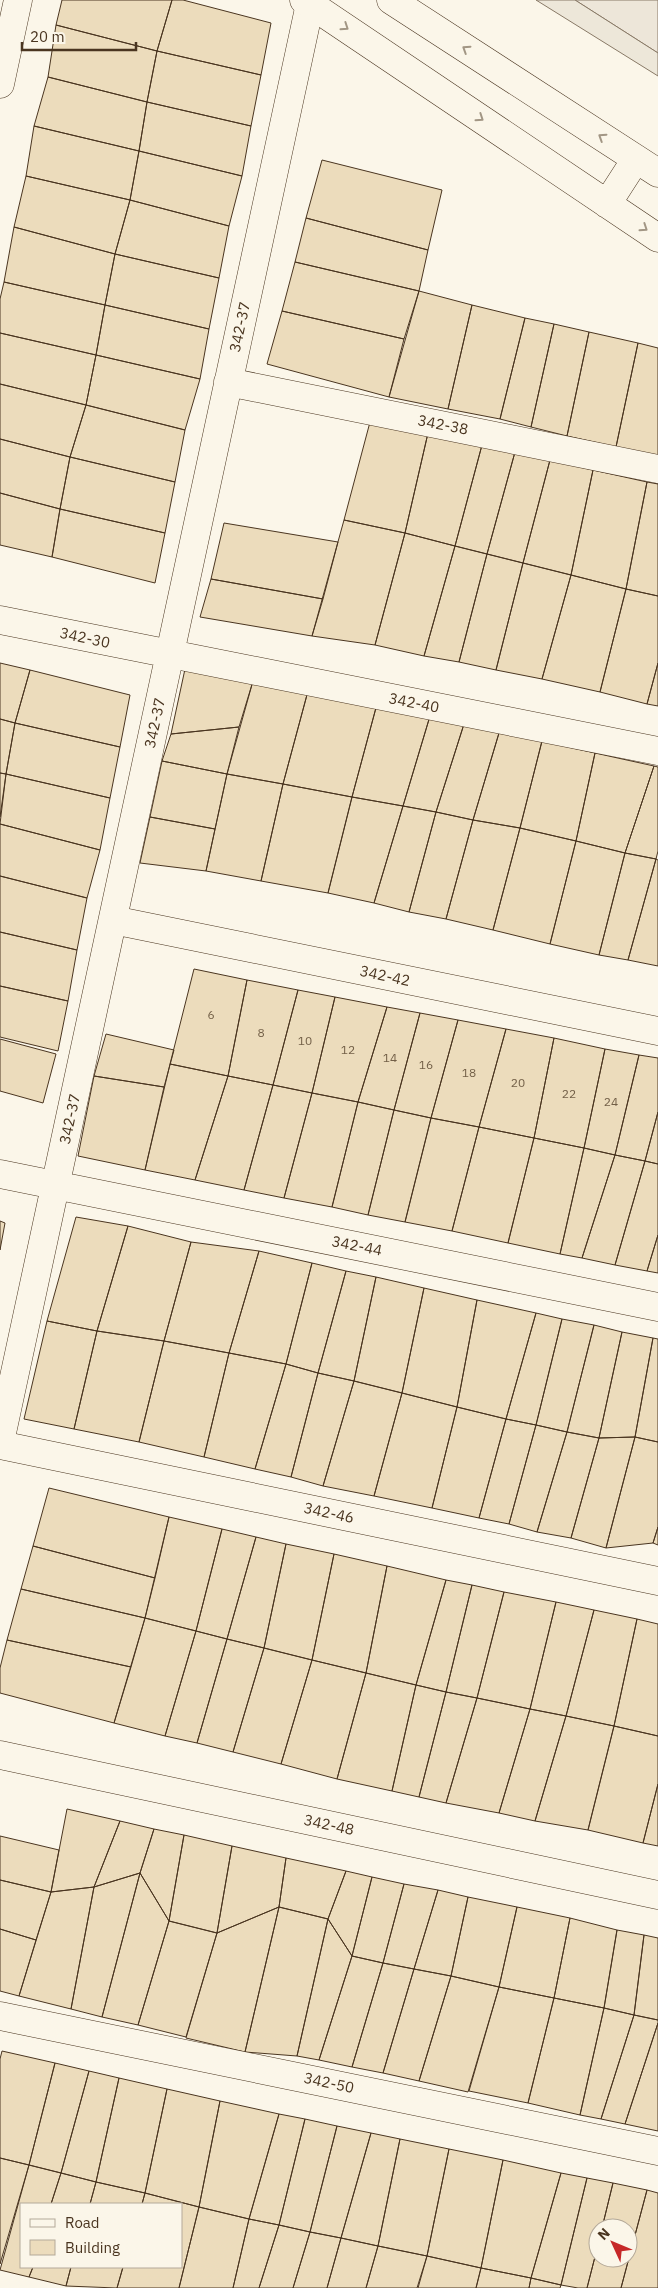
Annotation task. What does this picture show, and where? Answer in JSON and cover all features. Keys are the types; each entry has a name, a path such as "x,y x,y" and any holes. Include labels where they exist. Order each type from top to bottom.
{"street":[{"path":"0,84 18,0"},
{"path":"390,0 647,166 607,204"},
{"path":"307,2 658,238"},
{"name":"342-37","path":"0,1443 170,655 307,2"},
{"name":"342-38","path":"228,382 658,469"},
{"name":"342-30","path":"0,620 170,655"},
{"name":"342-40","path":"170,655 658,751"},
{"name":"342-42","path":"112,920 658,1031"},
{"name":"342-44","path":"0,1174 658,1307"},
{"name":"342-46","path":"0,1443 658,1581"},
{"name":"342-48","path":"0,1755 658,1895"},
{"name":"342-50","path":"0,2016 658,2151"}],"shaded area":[{"path":"536,0 575,0 658,53 658,76"},
{"path":"575,0 658,0 658,53"}],"building":[{"path":"62,0 172,0 157,51 56,25"},
{"path":"172,0 183,0 271,23 261,75 157,51"},
{"path":"56,25 157,51 147,102 48,77"},
{"path":"157,51 261,75 251,126 147,102"},
{"path":"48,77 147,102 139,151 34,126"},
{"path":"147,102 251,126 242,176 139,151"},
{"path":"34,126 139,151 130,200 26,176"},
{"path":"139,151 242,176 229,226 130,200"},
{"path":"322,160 442,190 428,250 306,218"},
{"path":"26,176 130,200 115,254 14,227"},
{"path":"130,200 229,226 219,278 115,254"},
{"path":"306,218 428,250 419,291 295,262"},
{"path":"14,227 115,254 105,305 4,282"},
{"path":"115,254 219,278 209,329 105,305"},
{"path":"295,262 419,291 404,339 282,311"},
{"path":"4,282 105,305 96,355 0,333 0,299"},
{"path":"419,291 472,305 448,409 389,397"},
{"path":"105,305 209,329 200,379 96,355"},
{"path":"472,305 525,318 500,419 448,409"},
{"path":"282,311 404,339 389,397 267,364"},
{"path":"525,318 554,324 531,427 500,419"},
{"path":"554,324 589,332 567,436 531,427"},
{"path":"589,332 638,343 616,447 567,436"},
{"path":"0,333 96,355 86,405 0,384"},
{"path":"638,343 658,348 658,457 616,447"},
{"path":"96,355 200,379 185,430 86,405"},
{"path":"0,384 86,405 70,457 0,439"},
{"path":"86,405 185,430 175,482 70,457"},
{"path":"370,422 428,433 405,533 344,520"},
{"path":"428,433 482,445 455,546 405,533"},
{"path":"0,439 70,457 60,509 0,493"},
{"path":"482,445 515,452 487,554 455,546"},
{"path":"515,452 550,460 523,563 487,554"},
{"path":"70,457 175,482 165,533 60,509"},
{"path":"550,460 593,470 571,575 523,563"},
{"path":"593,470 647,482 626,589 571,575"},
{"path":"647,482 658,484 658,596 626,589"},
{"path":"0,493 60,509 52,557 0,545"},
{"path":"60,509 165,533 155,583 52,557"},
{"path":"344,520 405,533 375,645 312,636"},
{"path":"224,523 338,542 323,599 211,579"},
{"path":"405,533 455,546 424,656 375,645"},
{"path":"455,546 487,554 459,662 424,656"},
{"path":"487,554 523,563 496,670 459,662"},
{"path":"523,563 571,575 542,679 496,670"},
{"path":"571,575 626,589 600,692 542,679"},
{"path":"211,579 323,599 312,636 200,617"},
{"path":"626,589 658,596 658,663 647,704 600,692"},
{"path":"0,663 30,670 15,723 0,719"},
{"path":"658,663 658,706 647,704"},
{"path":"185,669 253,681 239,727 171,734"},
{"path":"30,670 130,695 120,747 15,723"},
{"path":"253,681 308,691 283,784 227,774"},
{"path":"308,691 377,704 352,797 283,784"},
{"path":"377,704 430,716 403,806 352,797"},
{"path":"430,716 464,724 436,812 403,806"},
{"path":"0,719 15,723 6,774 0,773"},
{"path":"15,723 120,747 110,798 6,774"},
{"path":"464,724 499,733 473,820 436,812"},
{"path":"239,727 227,774 162,761 171,734"},
{"path":"499,733 542,741 520,828 473,820"},
{"path":"542,741 595,753 576,841 520,828"},
{"path":"595,753 654,766 625,853 576,841"},
{"path":"162,761 227,774 215,829 150,817"},
{"path":"654,766 658,767 658,851 656,859 625,853"},
{"path":"0,773 6,774 0,817"},
{"path":"6,774 110,798 100,850 0,824"},
{"path":"227,774 283,784 261,881 206,871"},
{"path":"283,784 352,797 328,893 261,881"},
{"path":"352,797 403,806 374,903 328,893"},
{"path":"403,806 436,812 409,912 374,903"},
{"path":"436,812 473,820 446,919 409,912"},
{"path":"150,817 215,829 206,871 140,863"},
{"path":"473,820 520,828 493,930 446,919"},
{"path":"0,824 100,850 87,898 0,876"},
{"path":"520,828 576,841 550,944 493,930"},
{"path":"576,841 625,853 599,955 550,944"},
{"path":"625,853 656,859 628,960 599,955"},
{"path":"656,859 658,860 658,966 628,960"},
{"path":"0,876 87,898 77,950 0,932"},
{"path":"0,932 77,950 68,1001 0,986"},
{"path":"194,969 247,980 228,1076 170,1064"},
{"path":"247,980 298,990 273,1085 228,1076"},
{"path":"0,986 68,1001 58,1051 0,1037"},
{"path":"298,990 335,997 312,1093 273,1085"},
{"path":"335,997 387,1007 358,1102 312,1093"},
{"path":"387,1007 420,1013 394,1110 358,1102"},
{"path":"420,1013 458,1020 431,1118 394,1110"},
{"path":"458,1020 506,1029 479,1127 431,1118"},
{"path":"506,1029 554,1038 534,1138 479,1127"},
{"path":"106,1034 174,1050 164,1087 94,1076"},
{"path":"554,1038 605,1049 584,1148 534,1138"},
{"path":"0,1039 56,1054 43,1103 0,1091"},
{"path":"605,1049 639,1055 615,1155 584,1148"},
{"path":"639,1055 658,1058 658,1112 645,1161 615,1155"},
{"path":"170,1064 228,1076 195,1180 145,1170"},
{"path":"94,1076 164,1087 145,1170 78,1156"},
{"path":"228,1076 273,1085 244,1190 195,1180"},
{"path":"273,1085 312,1093 284,1198 244,1190"},
{"path":"312,1093 358,1102 332,1207 284,1198"},
{"path":"358,1102 394,1110 368,1215 332,1207"},
{"path":"394,1110 431,1118 405,1222 368,1215"},
{"path":"658,1112 658,1164 645,1161"},
{"path":"431,1118 479,1127 452,1231 405,1222"},
{"path":"479,1127 534,1138 508,1243 452,1231"},
{"path":"534,1138 584,1148 560,1254 508,1243"},
{"path":"584,1148 615,1155 582,1258 560,1254"},
{"path":"615,1155 645,1161 615,1265 582,1258"},
{"path":"645,1161 658,1164 658,1235 647,1271 615,1265"},
{"path":"76,1217 128,1226 97,1331 47,1321"},
{"path":"0,1221 5,1223 0,1250"},
{"path":"128,1226 191,1242 164,1341 97,1331"},
{"path":"658,1235 658,1273 647,1271"},
{"path":"191,1242 259,1251 229,1353 164,1341"},
{"path":"259,1251 312,1263 286,1364 229,1353"},
{"path":"312,1263 346,1271 318,1373 286,1364"},
{"path":"346,1271 376,1277 354,1381 318,1373"},
{"path":"376,1277 424,1288 402,1393 354,1381"},
{"path":"424,1288 477,1300 457,1407 402,1393"},
{"path":"477,1300 536,1313 506,1419 457,1407"},
{"path":"536,1313 562,1319 536,1425 506,1419"},
{"path":"562,1319 594,1325 567,1432 536,1425"},
{"path":"47,1321 97,1331 74,1429 24,1419"},
{"path":"594,1325 622,1332 599,1438 567,1432"},
{"path":"97,1331 164,1341 139,1442 74,1429"},
{"path":"622,1332 653,1338 635,1437 599,1438"},
{"path":"653,1338 658,1339 658,1442 635,1437"},
{"path":"164,1341 229,1353 204,1457 139,1442"},
{"path":"229,1353 286,1364 255,1469 204,1457"},
{"path":"286,1364 318,1373 291,1477 255,1469"},
{"path":"318,1373 354,1381 323,1486 291,1477"},
{"path":"354,1381 402,1393 374,1496 323,1486"},
{"path":"402,1393 457,1407 432,1508 374,1496"},
{"path":"457,1407 506,1419 479,1518 432,1508"},
{"path":"506,1419 536,1425 509,1524 479,1518"},
{"path":"536,1425 567,1432 537,1532 509,1524"},
{"path":"567,1432 599,1438 571,1538 537,1532"},
{"path":"635,1437 658,1442 658,1527 653,1543 606,1548"},
{"path":"635,1437 606,1548 571,1538 599,1438"},
{"path":"49,1488 169,1517 155,1578 33,1546"},
{"path":"169,1517 222,1529 196,1631 145,1618"},
{"path":"658,1527 658,1545 653,1543"},
{"path":"222,1529 256,1537 227,1639 196,1631"},
{"path":"256,1537 286,1544 264,1648 227,1639"},
{"path":"286,1544 334,1554 312,1660 264,1648"},
{"path":"33,1546 155,1578 145,1618 21,1589"},
{"path":"334,1554 387,1566 366,1673 312,1660"},
{"path":"387,1566 446,1580 416,1685 366,1673"},
{"path":"446,1580 472,1585 446,1692 416,1685"},
{"path":"472,1585 504,1592 477,1698 446,1692"},
{"path":"21,1589 145,1618 131,1667 7,1640"},
{"path":"504,1592 556,1602 530,1709 477,1698"},
{"path":"556,1602 594,1610 566,1716 530,1709"},
{"path":"594,1610 637,1619 614,1726 566,1716"},
{"path":"145,1618 196,1631 165,1736 114,1723"},
{"path":"637,1619 658,1624 658,1736 614,1726"},
{"path":"196,1631 227,1639 197,1743 165,1736"},
{"path":"227,1639 264,1648 233,1752 197,1743"},
{"path":"7,1640 131,1667 114,1723 0,1693 0,1668"},
{"path":"264,1648 312,1660 281,1764 233,1752"},
{"path":"312,1660 366,1673 337,1779 281,1764"},
{"path":"366,1673 416,1685 392,1791 337,1779"},
{"path":"416,1685 446,1692 419,1797 392,1791"},
{"path":"446,1692 477,1698 446,1803 419,1797"},
{"path":"477,1698 530,1709 499,1813 446,1803"},
{"path":"530,1709 566,1716 535,1821 499,1813"},
{"path":"566,1716 614,1726 588,1830 535,1821"},
{"path":"614,1726 658,1736 658,1784 643,1843 588,1830"},
{"path":"658,1784 658,1846 643,1843"},
{"path":"67,1809 120,1821 94,1887 51,1892"},
{"path":"120,1821 154,1829 140,1873 94,1887"},
{"path":"154,1829 184,1835 169,1921 140,1873"},
{"path":"184,1835 232,1846 217,1933 169,1921"},
{"path":"0,1836 59,1850 51,1892 0,1880"},
{"path":"232,1846 286,1858 279,1907 217,1933"},
{"path":"286,1858 346,1871 328,1919 279,1907"},
{"path":"346,1871 372,1877 352,1956 328,1919"},
{"path":"140,1873 169,1921 138,2025 102,2017"},
{"path":"140,1873 102,2017 71,2009 94,1887"},
{"path":"372,1877 404,1884 383,1963 352,1956"},
{"path":"0,1880 51,1892 36,1940 0,1929"},
{"path":"404,1884 438,1890 414,1969 383,1963"},
{"path":"94,1887 71,2009 19,1996 51,1892"},
{"path":"438,1890 468,1897 451,1976 414,1969"},
{"path":"468,1897 517,1907 499,1987 451,1976"},
{"path":"279,1907 328,1919 297,2056 245,2052"},
{"path":"279,1907 245,2052 186,2038 217,1933"},
{"path":"517,1907 570,1918 554,1998 499,1987"},
{"path":"570,1918 617,1930 604,2008 554,1998"},
{"path":"328,1919 352,1956 319,2060 297,2056"},
{"path":"169,1921 217,1933 186,2037 138,2025"},
{"path":"0,1929 36,1940 19,1996 0,1991"},
{"path":"617,1930 644,1935 634,2015 604,2008"},
{"path":"644,1935 658,1938 658,2020 634,2015"},
{"path":"352,1956 383,1963 352,2067 319,2060"},
{"path":"383,1963 414,1969 383,2073 352,2067"},
{"path":"414,1969 451,1976 419,2081 383,2073"},
{"path":"451,1976 499,1987 468,2092 419,2081"},
{"path":"499,1987 554,1998 528,2103 469,2091"},
{"path":"554,1998 604,2008 580,2115 528,2103"},
{"path":"604,2008 634,2015 601,2119 580,2115"},
{"path":"634,2015 658,2020 658,2023 625,2124 601,2119"},
{"path":"658,2023 658,2131 625,2124"},
{"path":"2,2051 55,2063 29,2165 0,2158 0,2059"},
{"path":"55,2063 89,2071 61,2173 29,2165"},
{"path":"89,2071 119,2078 96,2182 61,2173"},
{"path":"119,2078 167,2089 145,2193 96,2182"},
{"path":"167,2089 220,2101 199,2207 145,2193"},
{"path":"220,2101 279,2114 249,2219 199,2207"},
{"path":"279,2114 305,2119 279,2225 249,2219"},
{"path":"305,2119 337,2126 310,2232 279,2225"},
{"path":"337,2126 371,2133 341,2238 310,2232"},
{"path":"371,2133 400,2139 378,2246 341,2238"},
{"path":"400,2139 449,2149 427,2256 378,2246"},
{"path":"449,2149 503,2160 481,2268 427,2256"},
{"path":"0,2158 29,2165 0,2264"},
{"path":"503,2160 561,2173 531,2278 481,2268"},
{"path":"29,2165 61,2173 51,2203 20,2203 20,2268 33,2268 29,2277 0,2270"},
{"path":"61,2173 96,2182 90,2203 51,2203"},
{"path":"561,2173 587,2178 561,2285 531,2278"},
{"path":"587,2178 613,2183 604,2218 588,2218 588,2268 592,2268 587,2288 561,2285"},
{"path":"96,2182 145,2193 142,2203 90,2203"},
{"path":"613,2183 647,2190 638,2224 638,2218 604,2218"},
{"path":"647,2190 658,2193 658,2288 621,2288 626,2268 638,2268 638,2224"},
{"path":"145,2193 199,2207 179,2288 117,2288 123,2268 182,2268 182,2203 142,2203"},
{"path":"199,2207 249,2219 233,2288 179,2288"},
{"path":"249,2219 279,2225 259,2288 233,2288"},
{"path":"279,2225 310,2232 293,2288 259,2288"},
{"path":"310,2232 341,2238 327,2288 293,2288"},
{"path":"341,2238 378,2246 366,2288 327,2288"},
{"path":"378,2246 427,2256 417,2288 366,2288"},
{"path":"427,2256 481,2268 476,2288 418,2288"},
{"path":"33,2268 71,2268 66,2286 29,2277"},
{"path":"71,2268 123,2268 117,2288 66,2286"},
{"path":"481,2268 531,2278 529,2288 476,2288"},
{"path":"592,2268 626,2268 621,2288 587,2288"},
{"path":"531,2278 561,2285 560,2288 529,2288"}]}
